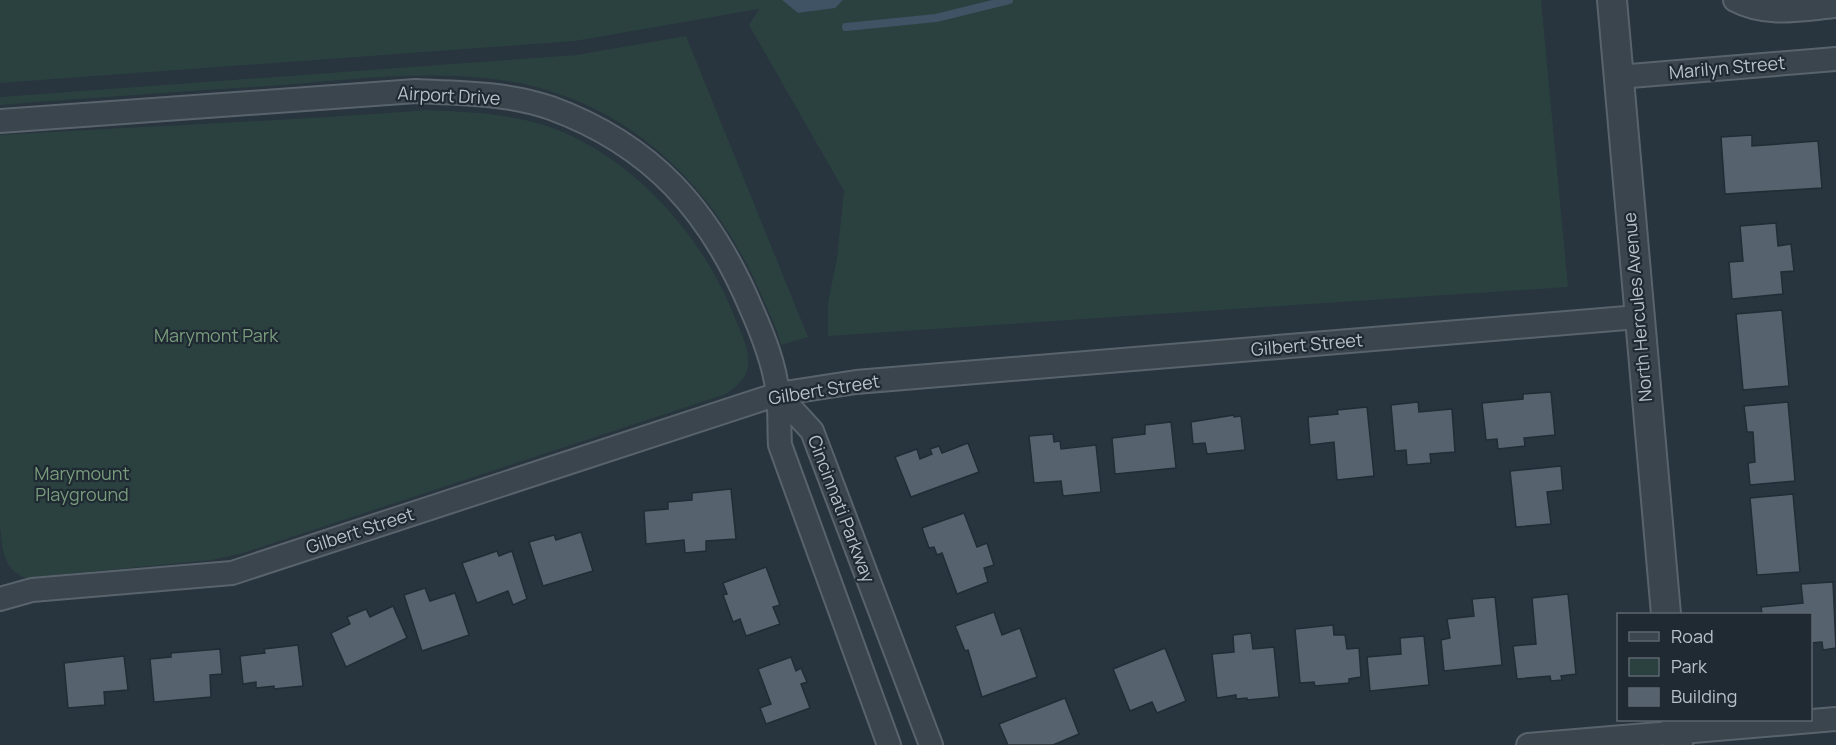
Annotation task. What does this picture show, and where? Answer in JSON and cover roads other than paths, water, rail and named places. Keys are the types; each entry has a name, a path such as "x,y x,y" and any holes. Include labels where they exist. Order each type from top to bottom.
{"street":[{"name":"North Hercules Avenue","path":"1611,0 1666,613"},
{"path":"1735,0 1747,6 1772,11 1836,6"},
{"name":"Marilyn Street","path":"1618,77 1836,59"},
{"name":"Airport Drive","path":"0,121 416,91 485,94 550,108 612,135 636,152 675,186 713,232 741,284 765,340 778,394"},
{"name":"Gilbert Street","path":"0,598 32,590 232,573 778,394 856,382 1638,317"},
{"name":"Cincinnati Parkway","path":"778,394 780,445 889,745"},
{"name":"Cincinnati Parkway","path":"778,394 812,431 931,745"},
{"path":"1812,721 1836,719"},
{"path":"1528,745 1812,721"}],"water":[{"path":"782,0 843,0 835,8 798,13"}],"waterway":[{"path":"846,27 936,18 1009,0"}],"park label":[{"name":"Marymont Park","path":"216,336"},
{"name":"Marymount Playground","path":"82,484"}]}
